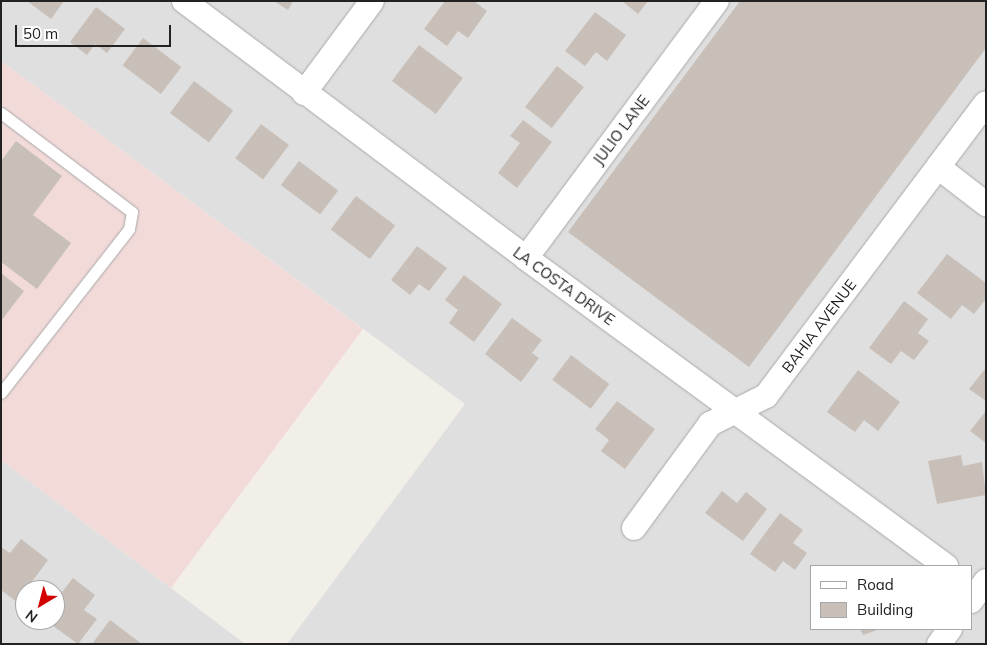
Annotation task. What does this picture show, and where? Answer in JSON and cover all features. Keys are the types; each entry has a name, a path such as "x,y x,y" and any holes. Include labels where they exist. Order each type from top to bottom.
{"street":[{"name":"LA COSTA DRIVE","path":"184,1 526,258 945,565"},
{"path":"304,92 372,1"},
{"name":"JULIO LANE","path":"526,258 717,1"},
{"name":"BAHIA AVENUE","path":"634,528 710,424 766,396 986,103"},
{"path":"938,167 986,204"},
{"path":"938,644 949,630"}],"lane":[{"path":"1,113 132,212 129,229 1,393"}],"shaded area":[{"path":"1,1 986,1 986,644 287,644 465,404 1,61"},
{"path":"1,61 363,329 171,588 1,460"},
{"path":"1,460 245,644 1,644"}],"building":[{"path":"27,1 64,1 51,19"},
{"path":"274,1 293,1 288,10"},
{"path":"445,1 474,1 487,11 468,38 458,31 447,46 424,29"},
{"path":"622,1 648,1 638,14"},
{"path":"740,1 986,1 986,48 749,367 568,232"},
{"path":"96,7 125,29 107,53 95,44 87,55 70,42"},
{"path":"595,12 626,35 607,61 596,52 585,66 565,51"},
{"path":"143,38 181,67 161,94 123,65"},
{"path":"419,45 463,78 436,114 392,81"},
{"path":"557,66 584,87 552,128 525,107"},
{"path":"194,81 233,110 209,142 170,113"},
{"path":"523,120 552,142 517,188 498,173 520,143 510,136"},
{"path":"261,124 289,145 263,179 235,158"},
{"path":"16,141 62,176 33,215 71,243 37,289 1,262 1,161"},
{"path":"299,161 338,190 320,214 281,185"},
{"path":"356,196 395,225 370,259 331,230"},
{"path":"417,246 447,268 429,291 419,284 410,295 391,280"},
{"path":"947,254 986,283 986,299 974,314 962,305 951,319 917,293"},
{"path":"1,273 24,291 1,321"},
{"path":"464,275 502,304 474,342 449,323 458,310 445,300"},
{"path":"904,301 928,319 918,333 929,341 914,360 901,351 891,364 869,348"},
{"path":"512,318 542,340 532,353 539,358 521,382 485,354"},
{"path":"571,355 609,384 591,409 552,380"},
{"path":"986,369 986,401 969,389"},
{"path":"858,370 900,402 878,431 864,420 855,432 827,412"},
{"path":"617,401 655,429 625,469 601,451 609,440 595,429"},
{"path":"986,411 986,443 970,431"},
{"path":"961,455 963,466 982,462 986,495 937,504 928,461"},
{"path":"722,491 737,503 746,492 767,509 743,541 705,513"},
{"path":"780,513 803,530 793,543 807,553 795,570 783,561 775,572 750,554"},
{"path":"21,539 48,560 33,580 15,580 15,600 1,590 1,547 10,553"},
{"path":"73,578 95,595 84,610 97,619 78,644 59,630 65,630 65,588"},
{"path":"110,620 142,644 92,644"},
{"path":"860,630 877,630 863,635"}]}
